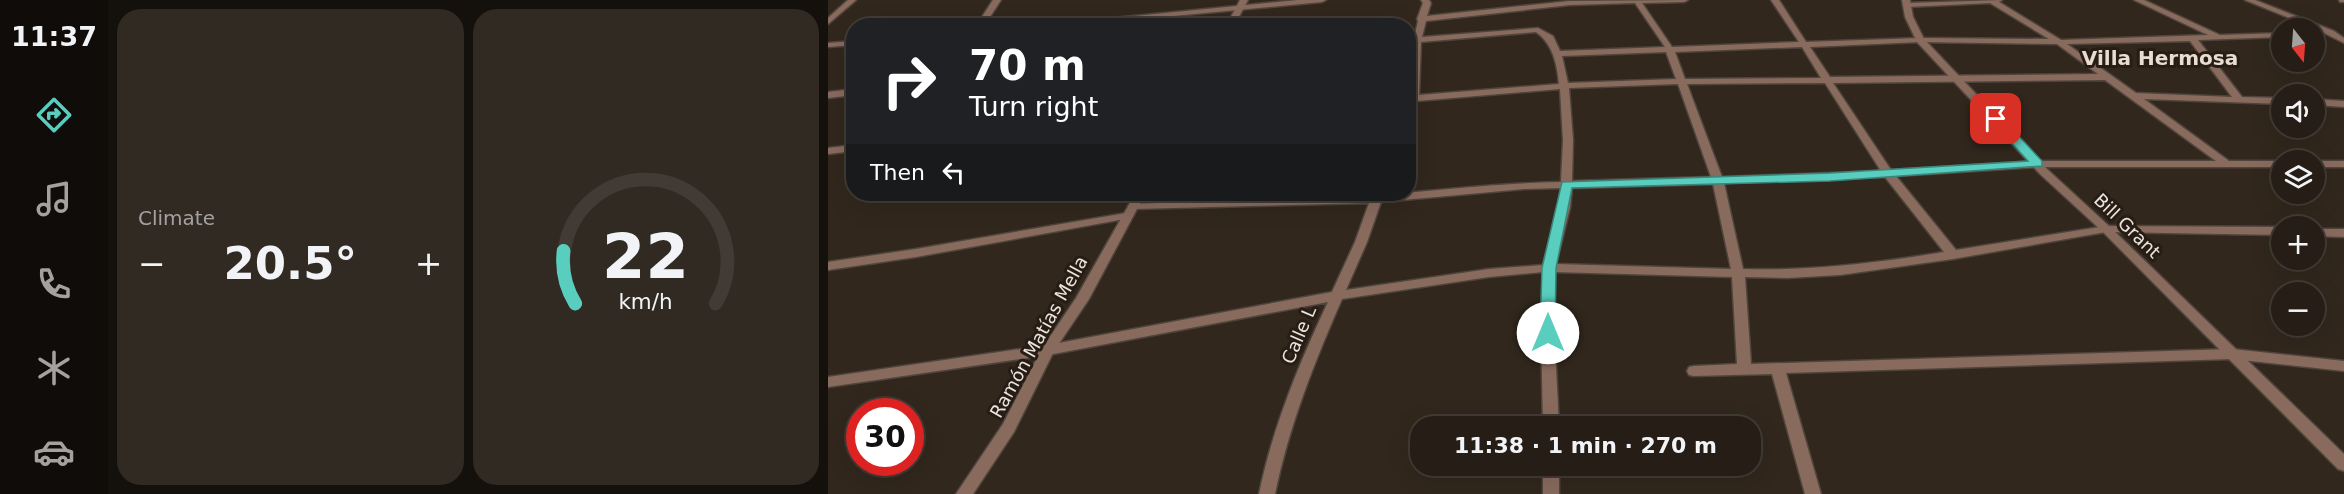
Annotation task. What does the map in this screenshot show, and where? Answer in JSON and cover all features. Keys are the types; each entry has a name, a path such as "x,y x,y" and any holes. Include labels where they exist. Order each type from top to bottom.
{"street":[{"path":"828,22 852,0"},
{"path":"985,18 997,0"},
{"path":"1111,18 1242,4 1322,0"},
{"path":"1416,32 1425,0"},
{"path":"1421,19 1570,3 1684,0"},
{"path":"1775,0 1888,173 1953,255"},
{"path":"1991,0 2059,42 2228,164"},
{"path":"1906,2 2005,0"},
{"path":"2138,0 2222,38"},
{"path":"2249,0 2331,33 2344,41"},
{"path":"1637,1 1669,48 1718,181 1738,273 1743,370"},
{"name":"Bill Grant","path":"1906,2 1909,17 1920,40 2038,164 2344,464"},
{"path":"1234,18 1242,4"},
{"path":"1416,40 1538,30 1545,32 1559,54 1568,138 1567,185 1549,268 1547,312 1551,416"},
{"path":"2325,33 2344,31"},
{"path":"1559,54 1920,40 2059,42 2271,36"},
{"path":"2193,39 2239,99"},
{"path":"828,45 846,44"},
{"path":"1416,101 1564,86 1683,82 2106,77"},
{"path":"828,95 846,93"},
{"path":"2132,96 2271,100"},
{"path":"2325,103 2344,104"},
{"path":"828,151 846,148"},
{"path":"1416,193 1567,185 1888,173 2038,164 2271,164"},
{"path":"2325,164 2344,164"},
{"path":"828,266 916,253 1133,205 1241,201"},
{"name":"Calle L","path":"1267,494 1295,393 1335,296 1354,258 1375,201"},
{"name":"Ramón Matías Mella","path":"964,494 1009,429 1048,350 1082,299 1133,205"},
{"path":"828,382 1048,350 1335,296 1490,273 1549,268 1787,274 1840,271 1953,255 2106,229 2271,231"},
{"path":"2325,232 2344,233"},
{"path":"1694,371 2232,354 2344,366"},
{"path":"1778,370 1813,494"},
{"path":"1551,476 1551,494"}],"district":[{"name":"Villa Hermosa","path":"2160,58"}],"route":[{"path":"1548,333 1549,268 1567,185 1830,177 2038,164 1996,119"}]}
